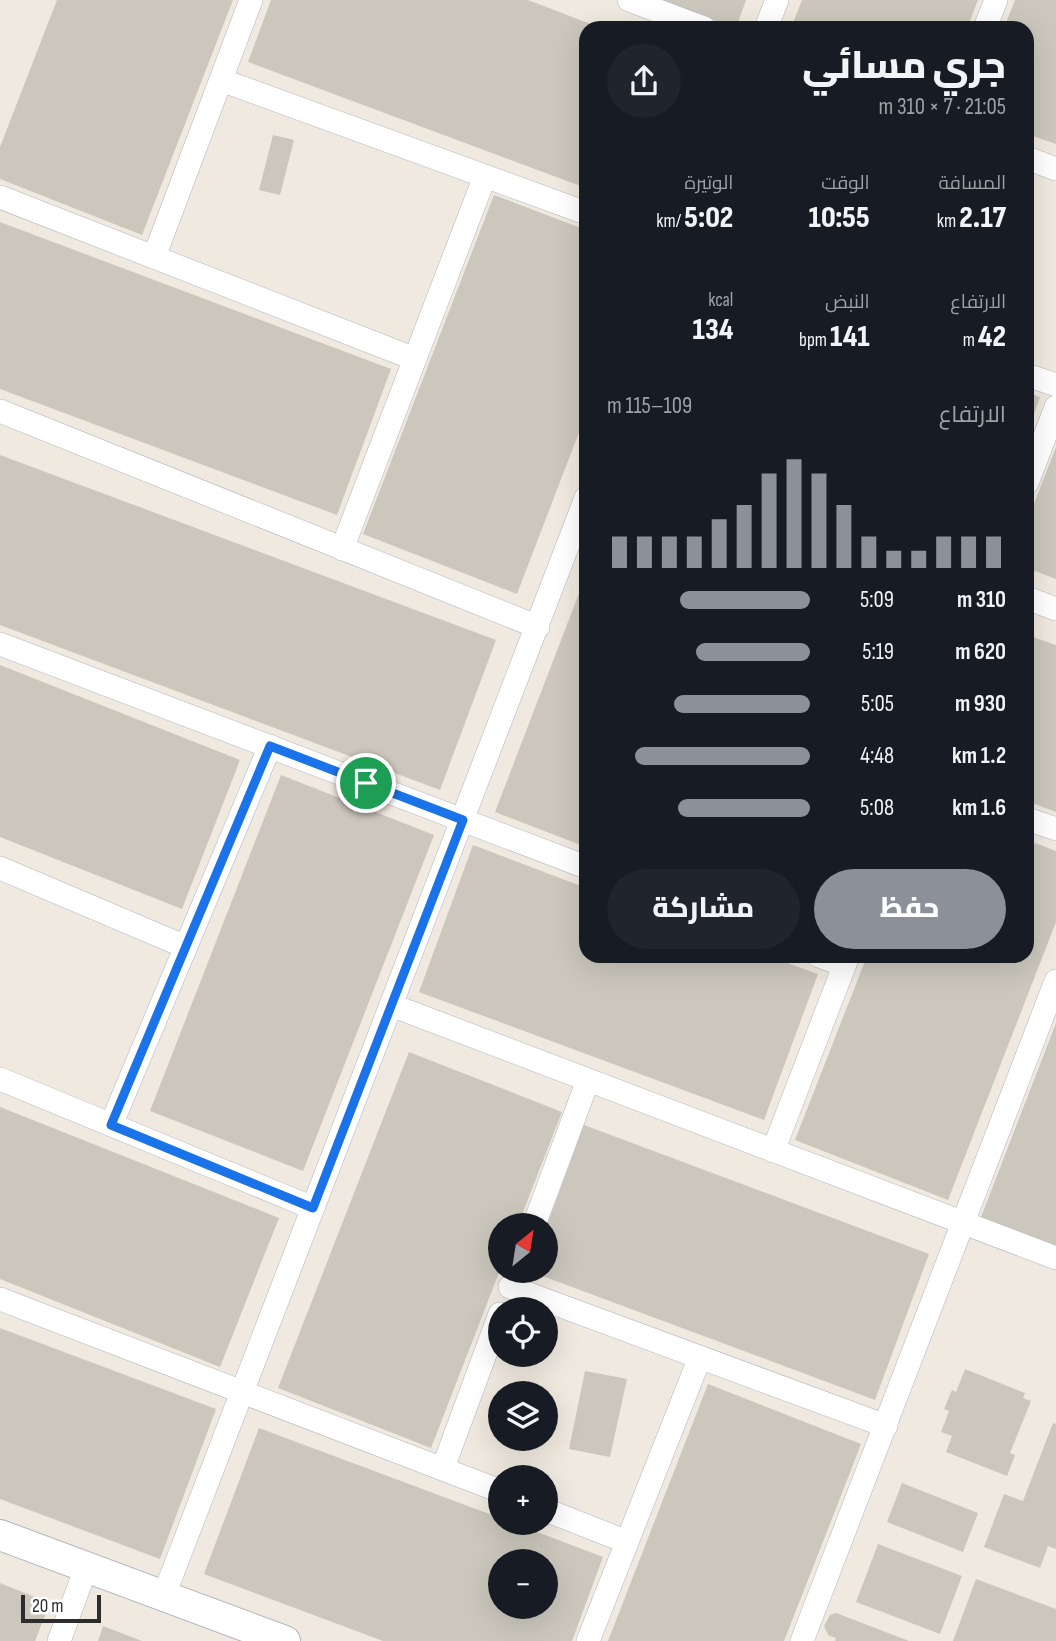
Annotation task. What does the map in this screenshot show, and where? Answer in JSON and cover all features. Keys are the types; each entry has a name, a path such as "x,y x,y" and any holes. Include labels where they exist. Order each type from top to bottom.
{"street":[{"path":"154,257 251,0"},
{"path":"629,0 685,21"},
{"path":"769,21 777,0"},
{"path":"988,21 996,0"},
{"path":"221,80 579,210"},
{"path":"1034,161 1056,169"},
{"path":"342,549 485,176"},
{"path":"0,197 415,359"},
{"path":"1034,377 1056,385"},
{"path":"1034,465 1056,407"},
{"path":"0,411 538,627"},
{"path":"164,1595 579,517"},
{"path":"1034,601 1056,610"},
{"path":"0,644 579,864"},
{"path":"111,1125 270,746"},
{"path":"1034,821 1056,829"},
{"path":"0,868 186,947"},
{"path":"773,1151 845,963"},
{"path":"802,1641 1056,981"},
{"path":"391,1006 1056,1258"},
{"path":"0,1079 313,1208"},
{"path":"538,1213 588,1080"},
{"path":"524,1283 700,1357 886,1426"},
{"path":"0,1299 488,1486"},
{"path":"443,1468 488,1346"},
{"path":"588,1641 700,1357"},
{"path":"558,1515 627,1542"},
{"path":"0,1535 285,1641"},
{"path":"59,1641 86,1568"}],"building":[{"path":"57,0 233,0 142,235 0,179 0,147"},
{"path":"271,0 528,0 583,21 579,21 579,185 248,62"},
{"path":"657,0 746,0 738,21 716,21"},
{"path":"802,0 978,0 970,21 794,21"},
{"path":"1015,0 1056,0 1056,144 1034,136 1034,21 1007,21"},
{"path":"273,135 294,140 280,195 259,190"},
{"path":"494,195 579,227 579,432 517,594 363,534"},
{"path":"0,222 391,369 337,515 0,389"},
{"path":"1034,395 1040,397 1034,414"},
{"path":"1056,447 1056,579 1034,571 1034,504"},
{"path":"0,455 496,640 440,790 0,625"},
{"path":"579,593 579,844 495,812"},
{"path":"1034,637 1056,645 1056,812 1034,804"},
{"path":"0,665 240,760 182,909 0,837"},
{"path":"281,775 434,835 303,1171 150,1111"},
{"path":"1034,843 1056,851 1056,922 948,1200 795,1140 864,963 1034,963"},
{"path":"473,845 579,885 579,963 787,963 818,974 764,1120 419,992"},
{"path":"1056,1023 1056,1246 981,1217"},
{"path":"409,1052 562,1112 523,1213 488,1213 488,1283 495,1283 431,1448 278,1388"},
{"path":"0,1107 279,1218 220,1367 0,1279"},
{"path":"584,1125 929,1254 875,1400 558,1282 558,1213 552,1213"},
{"path":"0,1328 216,1409 160,1559 0,1499"},
{"path":"965,1369 1025,1393 1023,1398 1031,1401 1010,1453 1015,1455 1007,1476 946,1452 952,1436 941,1432 949,1411 944,1409 952,1390 956,1392"},
{"path":"585,1371 627,1379 610,1457 569,1449"},
{"path":"708,1384 861,1444 835,1511 784,1641 608,1641"},
{"path":"1053,1423 1056,1424 1056,1549 1048,1546 1040,1568 984,1547 1004,1494 1023,1501"},
{"path":"259,1428 488,1514 488,1535 545,1535 603,1557 572,1641 383,1641 204,1574"},
{"path":"902,1483 978,1513 963,1552 887,1522"},
{"path":"878,1544 962,1576 940,1634 856,1602"},
{"path":"976,1579 1056,1609 1056,1641 953,1641"},
{"path":"0,1583 50,1603 35,1641 0,1641"},
{"path":"836,1613 909,1641 835,1641 836,1638 828,1635 824,1626 830,1615"},
{"path":"103,1626 142,1641 98,1641"}],"route":[{"path":"270,746 366,783 463,820 313,1208 111,1125 270,746"}]}
